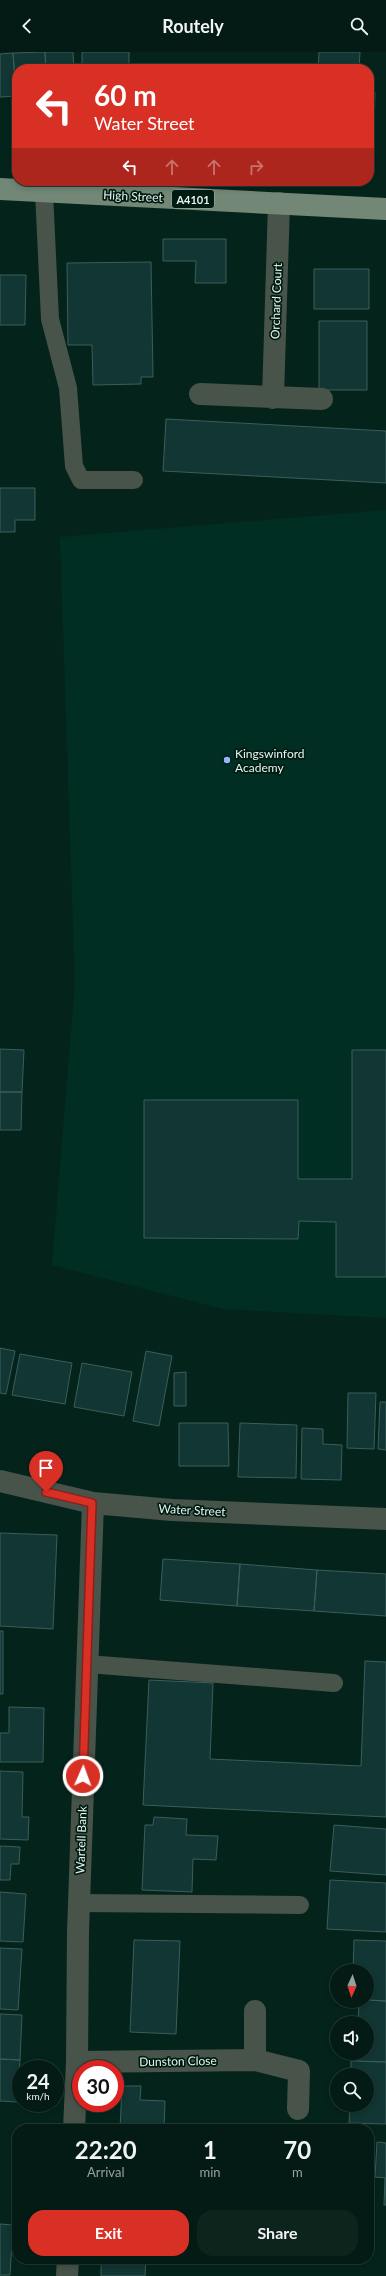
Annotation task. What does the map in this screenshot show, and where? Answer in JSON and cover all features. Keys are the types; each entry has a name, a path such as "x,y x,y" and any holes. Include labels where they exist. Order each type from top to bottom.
{"main road":[{"name":"High Street","path":"0,189 386,209"}],"street":[{"name":"Orchard Court","path":"272,398 279,203"},
{"path":"200,394 322,399"},
{"name":"Water Street","path":"0,1481 92,1503 172,1510 386,1519"},
{"name":"Wartell Bank","path":"77,2060 78,1903 92,1503"},
{"path":"255,2011 255,2060"},
{"name":"Dunston Close","path":"124,2061 255,2060 299,2071 298,2109"},
{"name":"Wartell Bank","path":"74,2124 75,2112"},
{"path":"67,2276 68,2264"}],"lane":[{"path":"44,192 50,319 68,388 74,466 81,480 134,480"},
{"path":"87,1664 334,1683"},
{"path":"78,1903 300,1905"}],"shaded area":[{"name":"Kingswinford Academy","path":"386,510 386,1318 223,1309 52,1265 75,983 60,537"}],"building":[{"path":"45,52 73,52 74,64 46,64"},
{"path":"45,52 46,64 14,64 13,53"},
{"path":"82,52 129,52 129,64 82,64"},
{"path":"319,52 360,52 359,64 318,64"},
{"path":"13,53 12,96 0,97 0,54"},
{"path":"374,92 375,92 374,129"},
{"path":"163,239 226,239 226,283 195,283 196,261 163,261"},
{"path":"151,262 153,377 141,377 141,384 93,385 92,345 68,345 67,263"},
{"path":"314,269 369,269 369,309 314,309"},
{"path":"0,275 26,275 25,325 0,325"},
{"path":"319,321 367,321 367,390 319,390"},
{"path":"166,419 386,431 386,483 163,471"},
{"path":"0,488 35,488 35,520 15,520 15,532 0,532"},
{"path":"0,1049 24,1050 22,1092 0,1092"},
{"path":"352,1050 386,1050 386,1277 336,1277 336,1222 299,1221 298,1239 144,1238 144,1100 298,1100 298,1179 352,1179"},
{"path":"0,1092 22,1092 21,1130 0,1130"},
{"path":"0,1348 15,1351 6,1394 0,1393"},
{"path":"146,1351 172,1356 159,1426 133,1421"},
{"path":"20,1354 72,1363 65,1404 12,1395"},
{"path":"82,1363 132,1372 124,1416 74,1407"},
{"path":"186,1372 186,1406 174,1406 174,1373"},
{"path":"348,1393 376,1393 374,1449 347,1448"},
{"path":"380,1402 386,1402 386,1450 378,1449"},
{"path":"179,1423 228,1423 229,1466 179,1466"},
{"path":"240,1423 297,1425 296,1478 238,1477"},
{"path":"302,1428 323,1429 323,1444 342,1445 341,1480 301,1479"},
{"path":"0,1533 57,1535 53,1629 0,1626"},
{"path":"163,1559 240,1564 237,1606 160,1600"},
{"path":"240,1564 317,1570 314,1611 237,1606"},
{"path":"317,1570 386,1574 386,1616 314,1611"},
{"path":"0,1631 3,1631 3,1694 0,1694"},
{"path":"365,1661 386,1662 386,1817 143,1805 149,1680 213,1683 210,1759 361,1766"},
{"path":"9,1707 44,1708 43,1762 0,1762 0,1733 9,1733"},
{"path":"0,1771 23,1772 22,1817 29,1817 28,1840 0,1839"},
{"path":"154,1817 187,1819 186,1835 218,1836 216,1860 193,1859 192,1892 142,1890 145,1825 153,1825"},
{"path":"334,1825 386,1829 386,1875 330,1871"},
{"path":"0,1846 20,1847 19,1864 11,1864 10,1880 0,1880"},
{"path":"330,1880 386,1883 386,1932 327,1929"},
{"path":"0,1892 26,1894 23,1942 0,1941"},
{"path":"134,1940 180,1941 176,2034 130,2032"},
{"path":"354,1940 386,1941 386,2001 374,2000 374,1964 353,1964"},
{"path":"0,1948 22,1949 18,2010 0,2009"},
{"path":"374,2000 386,2001 386,2062 357,2061 374,2060 374,2016 358,2016 359,2008 374,2008"},
{"path":"0,2014 22,2015 20,2060 0,2059"},
{"path":"0,2059 20,2060 12,2060 12,2102 0,2101"},
{"path":"351,2061 386,2062 386,2124 349,2123 350,2112 374,2112 374,2068 351,2068"},
{"path":"124,2086 141,2086 140,2100 165,2101 164,2124 120,2124 121,2112 124,2112"},
{"path":"377,2142 386,2143 386,2178 375,2177"},
{"path":"385,2178 386,2205 384,2205"},
{"path":"0,2224 12,2225 10,2275 0,2275"},
{"path":"101,2264 146,2264 145,2276 101,2276"}],"place":[{"name":"Kingswinford Academy","path":"227,760"}],"route":[{"path":"46,1492 92,1503 83,1776"}]}
